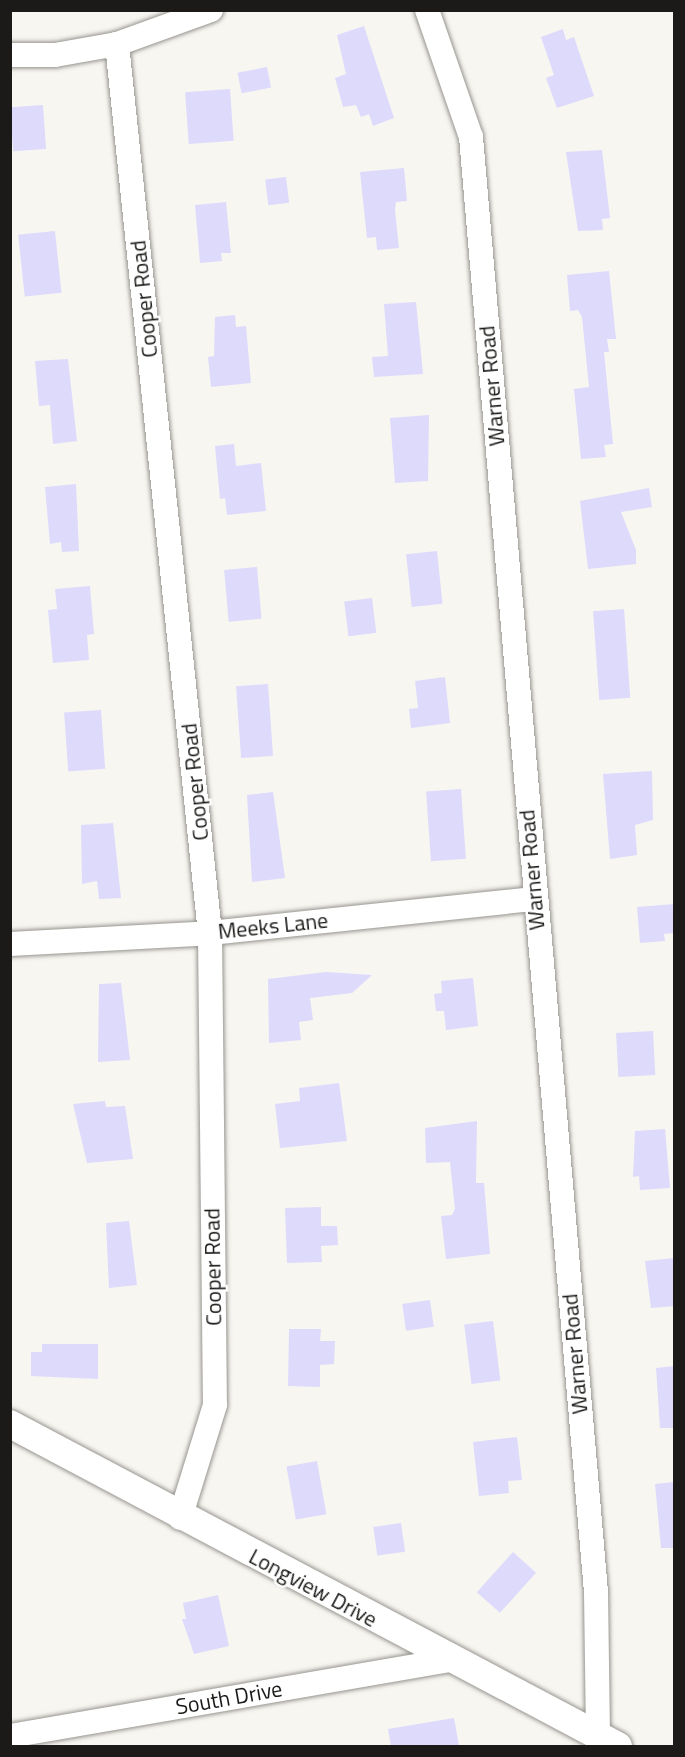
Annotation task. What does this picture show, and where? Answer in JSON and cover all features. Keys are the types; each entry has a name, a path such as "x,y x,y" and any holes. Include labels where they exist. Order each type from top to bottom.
{"street":[{"path":"10,55 55,55 117,44 211,10"},
{"name":"Warner Road","path":"427,10 471,137 534,899 608,1742"},
{"name":"Cooper Road","path":"117,44 210,933 214,1405 180,1518"},
{"name":"Meeks Lane","path":"10,944 210,933 534,899"},
{"name":"Longview Drive","path":"10,1425 180,1518 608,1742"},
{"name":"South Drive","path":"10,1736 448,1660"}],"building":[{"path":"364,26 394,118 373,126 369,114 361,117 356,105 343,107 335,78 346,74 337,35"},
{"path":"563,29 566,40 574,37 594,96 557,108 546,78 554,75 541,37"},
{"path":"267,67 271,88 242,93 238,73"},
{"path":"230,89 234,141 189,144 185,92"},
{"path":"43,105 46,149 13,151 10,107"},
{"path":"602,150 610,218 602,219 603,230 578,231 566,152"},
{"path":"404,168 407,201 396,202 395,210 399,248 377,250 376,237 367,238 360,172"},
{"path":"286,177 289,203 268,205 265,180"},
{"path":"226,202 231,253 221,253 222,261 200,263 195,205"},
{"path":"55,231 61,293 25,297 18,235"},
{"path":"609,271 616,339 607,339 609,352 604,352 613,444 604,445 606,457 581,459 574,389 589,387 582,317 578,310 570,311 567,275"},
{"path":"416,302 423,374 374,377 372,357 388,356 384,304"},
{"path":"235,315 236,327 246,326 251,383 211,387 208,357 214,356 215,317"},
{"path":"68,359 77,441 53,444 50,405 39,406 35,361"},
{"path":"429,415 428,481 395,483 390,418"},
{"path":"234,444 236,466 261,463 266,511 227,515 225,498 220,499 215,446"},
{"path":"76,484 79,551 62,552 61,542 50,544 45,487"},
{"path":"649,488 652,507 621,512 636,550 636,564 588,569 580,501"},
{"path":"437,551 443,604 412,607 406,554"},
{"path":"257,567 262,619 229,622 224,570"},
{"path":"90,586 94,634 87,635 89,660 53,663 48,610 57,609 55,589"},
{"path":"372,598 376,633 348,636 344,601"},
{"path":"624,609 630,698 599,700 593,611"},
{"path":"445,677 450,723 411,728 409,709 418,708 415,681"},
{"path":"268,684 273,756 241,758 236,686"},
{"path":"101,710 105,769 68,771 64,713"},
{"path":"652,771 653,820 635,825 637,855 610,859 603,774"},
{"path":"461,789 466,859 431,861 426,791"},
{"path":"273,792 285,878 252,882 247,795"},
{"path":"113,823 121,898 99,899 97,881 82,884 81,825"},
{"path":"675,904 675,933 664,934 665,941 640,943 637,907"},
{"path":"326,972 372,975 352,993 310,998 313,1020 299,1022 301,1040 269,1043 268,979"},
{"path":"473,978 478,1026 446,1030 444,1011 436,1011 434,994 442,993 441,981"},
{"path":"121,983 130,1060 98,1062 99,984"},
{"path":"653,1031 655,1075 618,1077 616,1033"},
{"path":"339,1083 347,1141 280,1148 275,1104 300,1101 299,1088"},
{"path":"105,1101 106,1107 125,1106 133,1159 87,1163 73,1104"},
{"path":"477,1121 476,1183 484,1183 490,1254 446,1259 441,1216 452,1215 455,1209 450,1162 426,1163 425,1128"},
{"path":"665,1129 670,1188 640,1190 639,1176 633,1177 635,1131"},
{"path":"321,1207 321,1226 337,1226 338,1245 321,1246 322,1262 287,1263 285,1208"},
{"path":"129,1221 137,1285 109,1288 106,1223"},
{"path":"675,1258 675,1306 651,1308 645,1261"},
{"path":"430,1300 434,1327 406,1331 402,1304"},
{"path":"493,1321 500,1381 472,1384 464,1325"},
{"path":"289,1329 321,1329 320,1341 335,1341 334,1364 320,1365 320,1387 288,1386"},
{"path":"42,1344 98,1344 98,1379 31,1376 31,1352 42,1352"},
{"path":"675,1366 675,1428 660,1428 656,1368"},
{"path":"517,1437 522,1480 508,1481 509,1493 479,1496 473,1442"},
{"path":"317,1461 326,1514 296,1520 286,1466"},
{"path":"675,1482 675,1548 661,1548 655,1484"},
{"path":"401,1523 405,1552 377,1556 373,1527"},
{"path":"513,1552 536,1573 500,1613 477,1592"},
{"path":"218,1595 229,1646 194,1654 182,1619 186,1619 183,1603"},
{"path":"454,1718 459,1746 391,1746 388,1729"}]}
